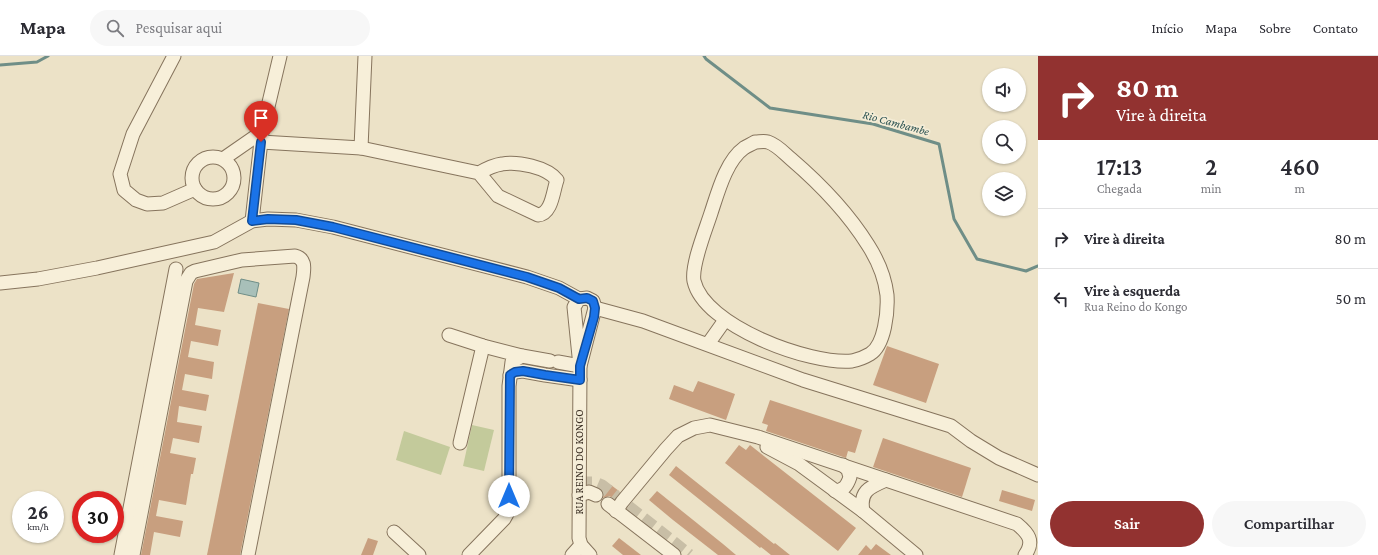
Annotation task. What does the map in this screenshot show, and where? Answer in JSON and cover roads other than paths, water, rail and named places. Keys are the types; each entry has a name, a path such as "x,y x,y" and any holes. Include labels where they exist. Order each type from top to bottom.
{"street":[{"path":"174,56 133,134 120,174 124,190 136,200 147,204 163,203 195,189"},
{"path":"252,221 262,137 280,56"},
{"path":"361,148 365,56"},
{"path":"223,159 262,137 361,148 479,173 503,163 528,165 553,175 556,180 548,210 543,214 538,215 498,196 479,173"},
{"path":"755,142 768,142 778,148 806,172 849,219 868,245 880,269 886,295 887,316 880,342 871,354 853,361 833,361 809,357 758,338 725,320 698,291 694,279 694,267 716,199 726,173 735,157 744,148 755,142"},
{"path":"208,157 223,159 232,170 234,177 230,191 224,196 212,199 200,194 195,189 192,176 193,170 197,164 208,157"},
{"path":"0,283 38,279 214,242 252,221 268,219 296,220 333,227 527,277 559,288 579,299 587,298 593,301 595,308 643,321 803,380 951,426 971,441 999,458 1038,475"},
{"path":"133,555 188,276 196,271 242,260 295,256 301,259 304,263 303,277 248,555"},
{"path":"121,555 176,269"},
{"name":"RUA REINO DO KONGO","path":"579,299 574,307 580,366 579,538 586,550"},
{"name":"RUA REINO DO KONGO","path":"580,366 595,308"},
{"path":"708,344 725,320"},
{"path":"449,335 522,356 580,366"},
{"path":"460,443 483,346"},
{"path":"469,555 504,519 509,510 510,375 512,362 522,356"},
{"path":"545,375 544,372 551,362"},
{"path":"510,375 515,372 523,371 580,380"},
{"path":"616,510 678,436 694,428 710,425 732,430 843,465 1017,524 1029,536 1030,544 1025,555"},
{"path":"616,510 628,507 672,453 683,442 694,434 710,432 758,444 778,452 798,464 863,511 916,555"},
{"path":"835,491 841,490 847,485 850,477 848,470 843,465"},
{"path":"863,511 862,498 866,491 870,487 886,480"},
{"path":"579,494 589,492 596,495"},
{"path":"616,510 674,555"},
{"path":"394,532 419,555"},
{"path":"572,555 586,550"}],"water":[{"path":"241,279 259,283 256,297 238,293"}],"waterway":[{"name":"Rio Cambambe","path":"0,65 37,62 48,56"},
{"name":"Rio Cambambe","path":"704,56 770,108 873,124 939,144 954,219 977,259 1026,271 1038,266"}],"tunnel":[{"path":"579,483 595,483 602,486 689,555"}]}
